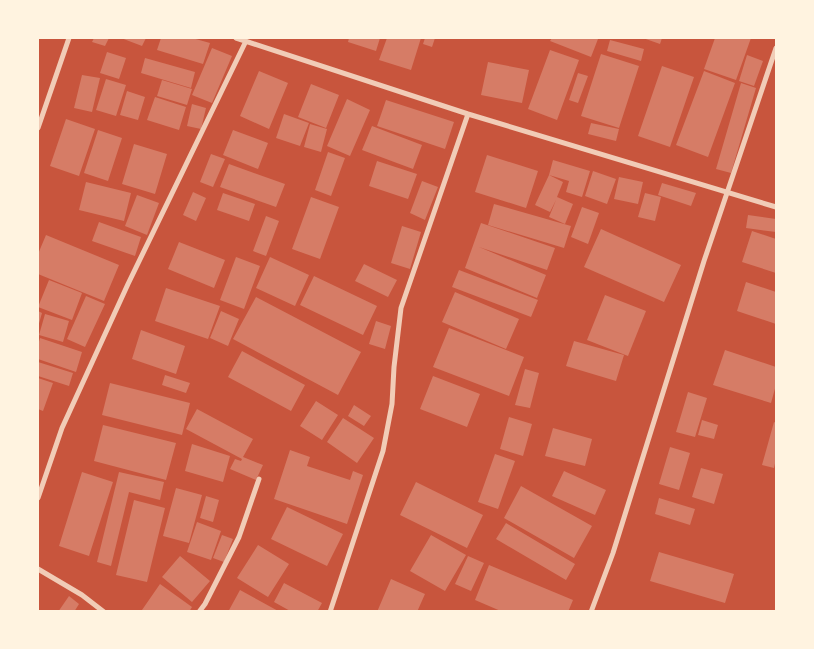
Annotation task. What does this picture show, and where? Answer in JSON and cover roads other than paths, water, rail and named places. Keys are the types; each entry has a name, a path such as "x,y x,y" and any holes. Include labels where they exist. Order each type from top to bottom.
{"street":[{"path":"38,128 69,38"},
{"path":"236,38 468,114 776,207"},
{"path":"38,498 62,428 128,284 246,41"},
{"path":"591,612 613,553 701,271 776,48"},
{"path":"330,612 383,451 392,404 401,308 468,114"},
{"path":"199,612 239,538 259,479"},
{"path":"38,569 104,612"}]}
